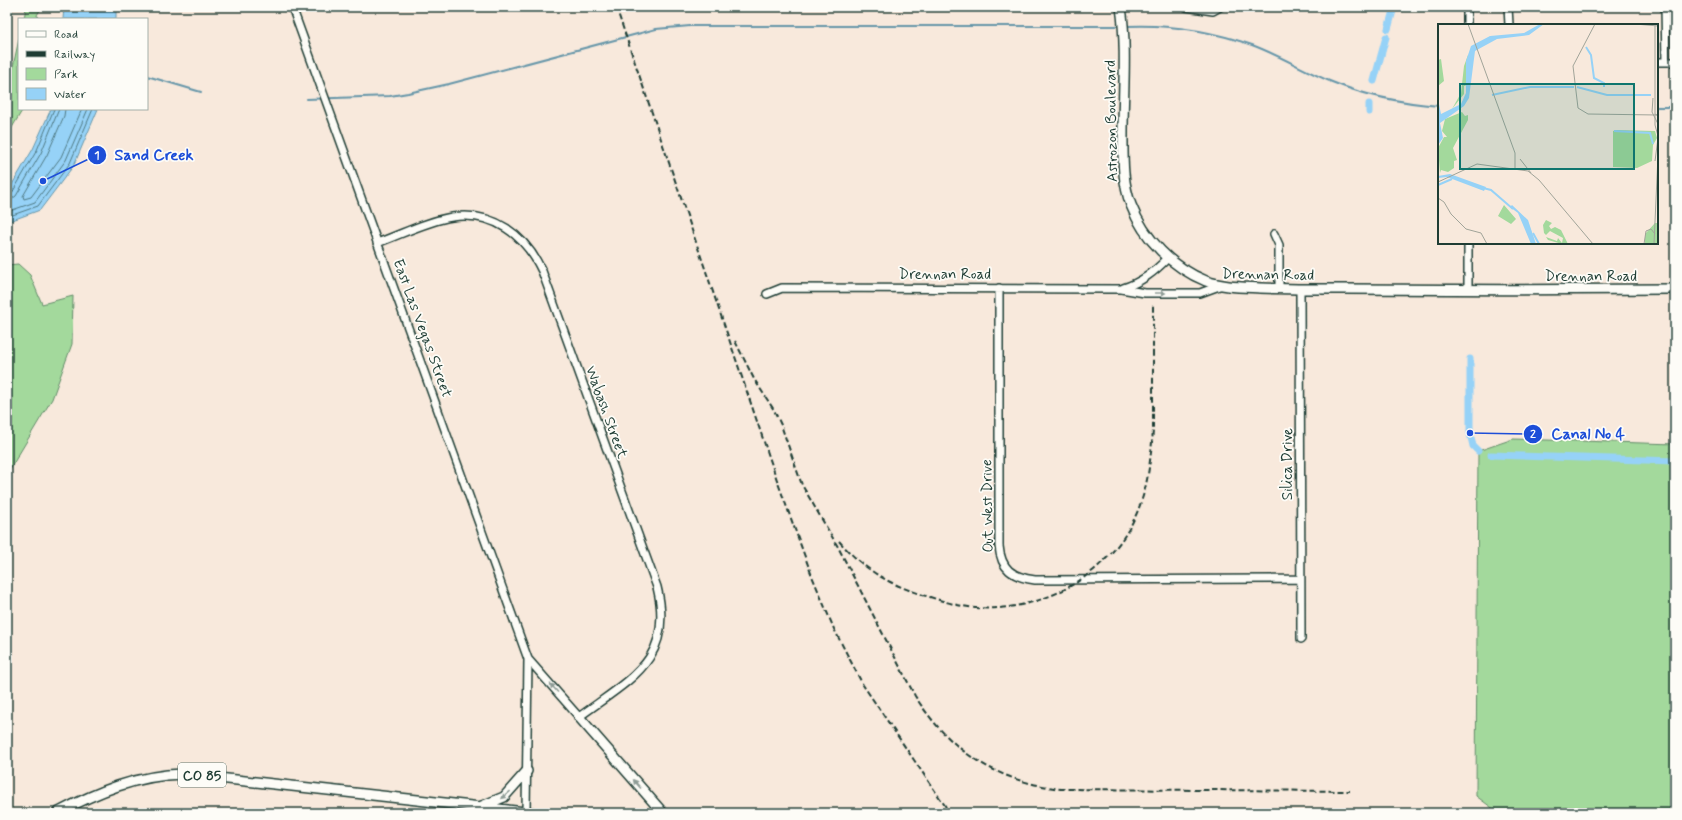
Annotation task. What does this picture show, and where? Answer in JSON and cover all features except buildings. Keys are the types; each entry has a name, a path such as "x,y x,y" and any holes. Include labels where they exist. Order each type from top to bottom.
{"main road":[{"name":"Astrozon Boulevard","path":"1121,8 1124,39 1123,152 1126,189 1131,205 1142,227 1168,258 1192,274 1206,281 1222,285"},
{"name":"Drennan Road","path":"1222,285 1279,289 1675,289"},
{"path":"580,717 663,813"},
{"path":"477,807 504,797 527,771"},
{"name":"CO 85","path":"57,813 90,796 115,786 149,777 178,774 530,812"}],"street":[{"name":"East Las Vegas Street","path":"292,7 528,659 527,771 530,812"},
{"path":"1186,7 1213,11 1220,7"},
{"path":"1467,7 1467,24"},
{"path":"1508,7 1509,24"},
{"path":"1665,7 1666,62"},
{"path":"1658,62 1675,62"},
{"name":"Wabash Street","path":"377,243 442,220 462,216 482,218 503,226 522,239 536,257 542,271 655,580 662,611 659,637 650,657 641,669 580,717"},
{"path":"1274,234 1279,246 1279,289"},
{"path":"1468,244 1468,290"},
{"path":"1121,289 1136,284 1144,279 1168,258"},
{"name":"Drennan Road","path":"767,294 782,288 1121,289 1145,293 1200,293 1222,285"},
{"name":"Out West Drive","path":"999,288 999,546 1000,558 1007,569 1019,577 1035,580 1300,579"},
{"name":"Silica Drive","path":"1300,289 1301,639"},
{"name":"East Las Vegas Street","path":"528,659 580,717"}],"green space":[{"path":"26,7 42,7 37,15 38,18 24,18"},
{"path":"18,44 18,110 22,110 7,136 7,87"},
{"path":"18,264 30,275 42,304 73,296 72,344 52,399 7,474 7,265"},
{"path":"1513,439 1675,444 1675,810 1499,813 1476,796 1478,451"}],"water":[{"path":"64,7 116,7 116,18 63,18"},
{"path":"51,110 98,110 74,165 40,210 7,222 7,193 33,149"}],"waterway":[{"path":"1388,29 1394,7"},
{"path":"307,99 390,96 408,93 449,84 656,29 690,26 1121,26"},
{"path":"1126,26 1174,27 1206,32 1252,45 1322,78 1345,87 1398,101 1438,106"},
{"path":"1374,81 1386,37"},
{"path":"148,76 201,92"},
{"path":"1369,104 1369,112"},
{"path":"1658,107 1675,107"},
{"path":"1470,359 1470,433 1473,446 1478,451"},
{"path":"1491,455 1675,461"}],"railway":[{"path":"616,7 778,483 812,576 834,629 863,685 950,813"},
{"path":"839,541 859,561 892,583 916,593 965,607 1004,608 1030,603 1055,594 1078,581 1099,565 1117,546 1132,524 1142,499 1149,465 1153,431 1153,305"},
{"path":"735,341 754,379 774,410 781,425 802,485 838,547 915,696 943,733 976,760 995,771 1015,779 1061,789 1350,791"}],"place":[{"name":"Sand Creek","path":"43,181"},
{"name":"Canal No 4","path":"1470,433"}]}
